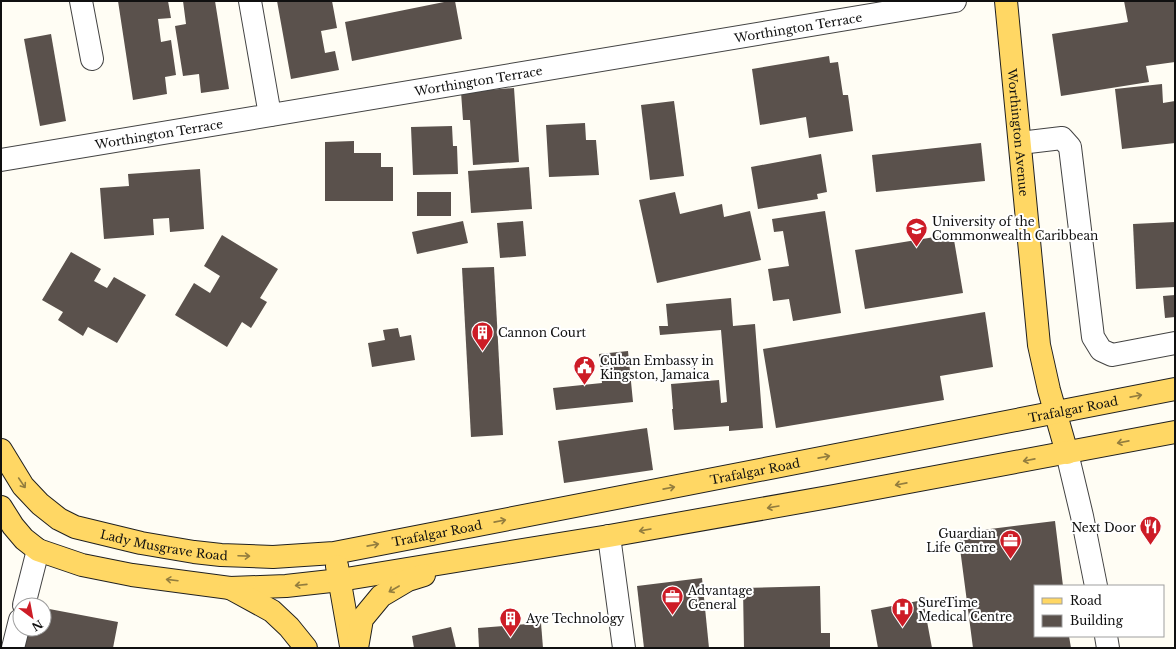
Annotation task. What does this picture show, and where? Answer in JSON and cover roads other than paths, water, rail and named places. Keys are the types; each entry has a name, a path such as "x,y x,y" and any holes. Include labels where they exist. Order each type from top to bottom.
{"main road":[{"name":"Worthington Avenue","path":"1006,1 1039,345 1049,390 1067,453"},
{"name":"Trafalgar Road","path":"334,553 1175,389"},
{"path":"1,508 12,526 24,540 38,550 82,565 125,574 230,588 286,586 340,580 609,536 834,496 1175,432"},
{"name":"Lady Musgrave Road","path":"1,450 23,486 40,504 59,519 75,526 101,534 141,543 221,555 273,557 334,553"},
{"path":"334,553 352,648"},
{"path":"357,648 362,619 382,596 408,580 469,559"},
{"path":"230,588 272,611 289,627 306,648"}],"street":[{"path":"81,1 92,59"},
{"path":"250,1 270,116"},
{"name":"Worthington Terrace","path":"1,160 955,1"},
{"path":"1020,142 1062,138 1070,147 1093,337 1101,350 1112,355 1175,343"},
{"path":"1067,453 1082,516 1096,585"},
{"path":"609,536 624,648"},
{"path":"26,597 38,550"},
{"path":"13,648 16,637"},
{"path":"1106,637 1108,648"}],"place":[{"name":"University of the Commonwealth Caribbean","path":"917,248"},
{"name":"Cannon Court","path":"483,352"},
{"name":"Cuban Embassy in Kingston, Jamaica","path":"584,386"},
{"name":"Next Door","path":"1151,546"},
{"name":"Guardian Life Centre","path":"1011,560"},
{"name":"Advantage General","path":"673,616"},
{"name":"SureTime Medical Centre","path":"902,628"},
{"name":"Aye Technology","path":"510,638"}]}
